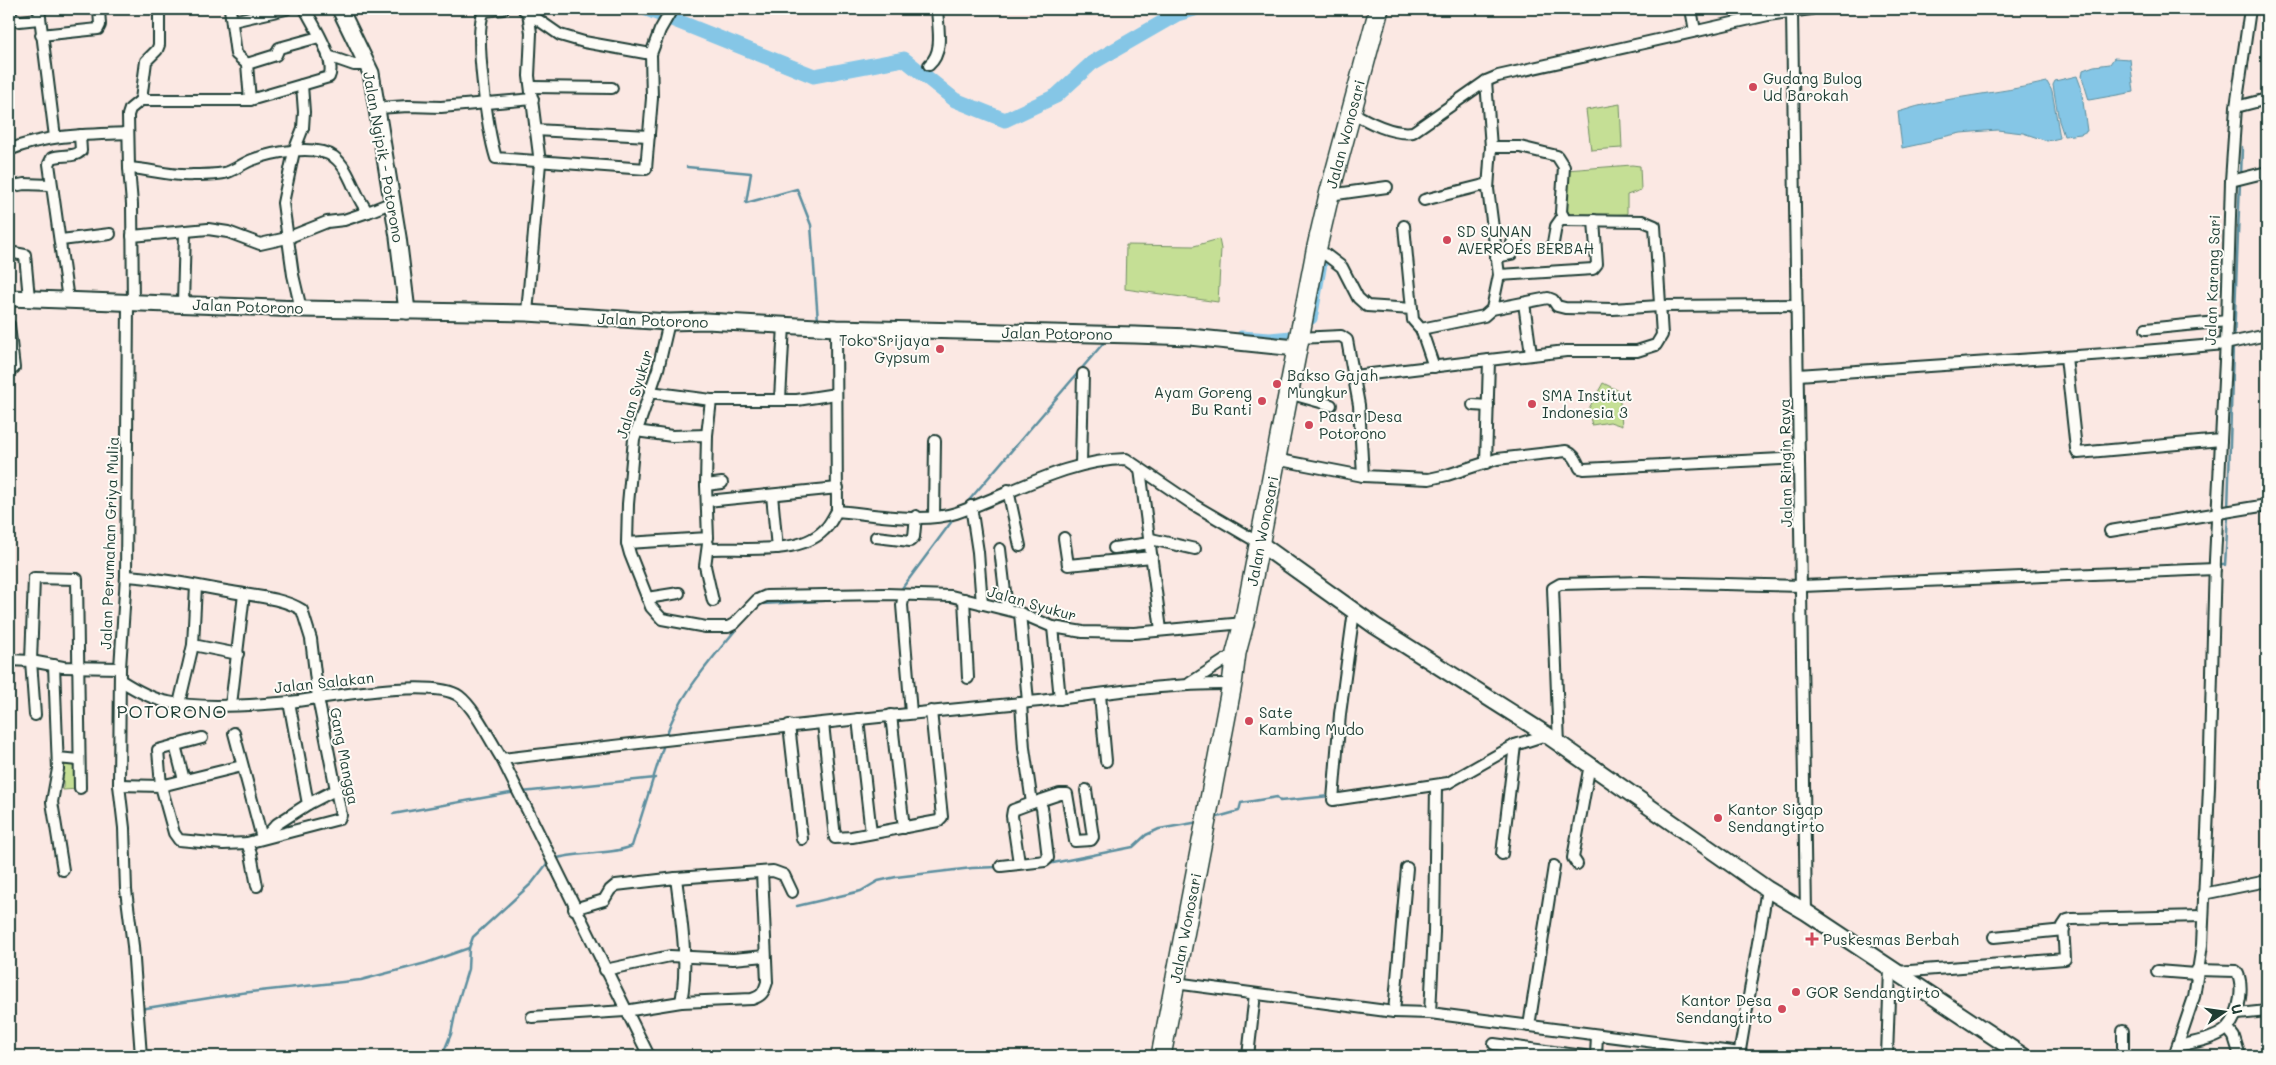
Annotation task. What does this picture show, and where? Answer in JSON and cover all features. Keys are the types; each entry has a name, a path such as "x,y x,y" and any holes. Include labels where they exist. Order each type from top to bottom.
{"highway":[{"name":"Jalan Wonosari","path":"1161,1056 1232,684 1236,653 1244,623 1316,251 1329,195 1357,116 1378,9"}],"street":[{"path":"42,35 96,30 100,25 99,9"},
{"path":"160,9 159,45 157,50 146,61 141,100 250,100 329,77 332,67 305,9"},
{"path":"230,9 236,54 247,64 250,100"},
{"path":"233,21 286,9"},
{"name":"Jalan Ngipik - Potorono","path":"340,9 368,65 378,108 393,202 407,311"},
{"path":"503,9 484,11 482,16 481,61 486,104 496,158 646,169 652,98 651,54 671,10"},
{"path":"929,65 935,60 939,48 936,9"},
{"path":"1691,9 1695,31"},
{"path":"1357,116 1378,126 1405,133 1414,132 1486,81 1498,76 1768,15 1811,9"},
{"name":"Jalan Karang Sari","path":"2174,1056 2179,1046 2194,997 2202,945 2209,787 2215,553 2224,512 2221,440 2227,321 2238,179 2236,107 2250,9"},
{"path":"525,10 560,34 584,42 651,54"},
{"path":"525,10 531,33 529,76 532,87 535,130 540,162 527,313"},
{"name":"Jalan Ringin Raya","path":"1792,13 1806,912"},
{"path":"9,16 19,21 39,14 55,137"},
{"path":"531,33 549,27"},
{"path":"247,64 276,55 279,48 319,37"},
{"path":"328,56 354,65 368,65"},
{"path":"1486,81 1491,147 1488,184 1499,275 1492,309"},
{"path":"301,309 286,238 283,203 294,151 303,128 302,85"},
{"path":"532,87 612,88"},
{"path":"378,108 486,104 533,99"},
{"path":"2236,107 2267,99"},
{"name":"Jalan Perumahan Griya Mulia","path":"141,100 130,109 128,115 132,236 126,576 120,668 119,785 124,828 126,890 133,946 136,1015 141,1056"},
{"path":"535,130 649,136"},
{"path":"9,150 23,144 55,137 128,133"},
{"path":"68,300 49,164 52,158 57,155 78,154 81,151 80,135"},
{"path":"1354,376 1531,354 1582,350 1637,351 1656,345 1662,335 1655,226 1643,221 1565,220 1561,212 1564,167 1557,156 1520,147 1491,147"},
{"path":"129,168 173,176 227,172 254,159 294,151 318,151 335,158 346,173 360,202 368,212"},
{"path":"2238,179 2267,172"},
{"path":"9,187 24,184 51,185"},
{"path":"1424,200 1488,184"},
{"path":"1329,195 1387,187"},
{"path":"132,236 208,229 228,232 260,244 286,238 326,222 344,220 393,202"},
{"path":"1553,243 1554,230 1563,216"},
{"path":"1499,275 1593,269 1597,264 1594,220"},
{"path":"1404,226 1413,320 1421,329 1434,367"},
{"path":"184,304 185,231"},
{"path":"61,240 110,234"},
{"path":"1496,257 1510,254 1512,243 1518,241"},
{"path":"1316,251 1325,254 1342,267 1358,298 1366,306 1412,309"},
{"path":"9,252 25,255 29,298"},
{"name":"Jalan Potorono","path":"9,298 301,309 527,313 669,322 836,328 1190,337 1299,335"},
{"path":"1421,329 1484,316 1492,309 1548,298 1553,300 1557,306 1565,308 1797,306"},
{"path":"1524,303 1531,354"},
{"path":"2146,329 2227,321"},
{"name":"Jalan Syukur","path":"669,322 658,368 636,431 628,478 627,543 651,607 662,619 722,628 734,624 750,606 766,596 886,594 951,596 1020,613 1053,627 1105,634 1244,623"},
{"path":"9,325 14,368"},
{"path":"780,399 784,325"},
{"path":"708,550 777,548 816,537 825,530 837,511 836,328"},
{"path":"1299,335 1345,337 1359,405 1362,476"},
{"path":"1798,375 2066,357 2227,343 2263,336"},
{"path":"2066,357 2078,453 2221,440"},
{"path":"1486,463 1489,360"},
{"path":"1081,465 1083,374"},
{"path":"650,392 711,400 797,400 836,394"},
{"path":"1288,393 1331,405"},
{"path":"711,400 707,435 708,550 704,558 713,601"},
{"path":"1473,405 1488,406"},
{"path":"636,431 672,436 707,435"},
{"path":"934,517 936,441"},
{"path":"1275,459 1362,476 1429,479 1497,459 1566,451 1572,453 1580,468 1584,469 1799,458"},
{"path":"837,511 934,517 955,513 1008,490 1081,465 1126,459 1132,461 1140,469 1194,505 1259,543 1354,611 1546,735 1559,746 1590,764 1767,889 1806,912 2023,1056"},
{"path":"1140,469 1161,630"},
{"path":"706,486 722,483"},
{"path":"707,501 838,488"},
{"path":"1008,490 1020,546"},
{"path":"772,495 777,548"},
{"path":"2110,531 2267,505"},
{"path":"969,507 978,552 982,604"},
{"path":"876,537 910,542 914,537 916,516"},
{"path":"627,543 708,538"},
{"path":"1064,538 1068,565 1152,556"},
{"path":"1114,548 1150,541 1195,549"},
{"path":"1000,549 1006,609"},
{"path":"1559,746 1553,588 1555,585 1643,582 1802,585 2215,568"},
{"path":"126,576 155,578 244,594 231,705"},
{"path":"35,714 31,661 34,578 77,579 78,760 80,788"},
{"path":"179,704 193,645 196,586"},
{"path":"647,598 679,593"},
{"name":"Gang Mangga","path":"244,594 282,602 302,610 311,639 318,698 340,805 339,819 308,828 264,837"},
{"path":"903,595 902,605 911,713"},
{"path":"964,599 968,678"},
{"path":"1354,611 1340,714 1333,800 1448,782 1515,746 1546,735"},
{"path":"1001,866 1048,860 1042,808 1036,802 1024,748 1020,613"},
{"path":"1053,627 1060,698"},
{"path":"193,645 238,654"},
{"path":"1189,683 1236,653"},
{"path":"9,660 31,661 78,668 120,668"},
{"path":"54,665 58,769 52,802 63,870"},
{"name":"Jalan Salakan","path":"120,680 135,689 166,702 179,704 231,705 289,702 425,687 448,691 459,696 474,715 502,759 550,861 649,1056"},
{"path":"502,759 789,725 1024,702 1189,683 1232,684"},
{"path":"1100,694 1106,761"},
{"path":"289,702 308,804"},
{"path":"823,723 835,838 852,838 871,832 938,821 942,817 931,711"},
{"path":"891,715 904,828"},
{"path":"858,719 871,832"},
{"path":"789,725 802,839"},
{"path":"234,733 264,837"},
{"path":"202,738 158,750 161,786 174,833 179,840 224,844 247,843 264,837 276,824 337,789"},
{"path":"175,745 184,780"},
{"path":"1502,854 1515,746"},
{"path":"58,758 78,760"},
{"path":"1577,864 1573,858 1590,764"},
{"path":"119,785 161,786 242,766"},
{"path":"1430,1013 1434,932 1436,785"},
{"path":"1019,863 1012,816 1013,810 1060,794 1067,794 1075,841 1091,840 1086,790"},
{"path":"247,843 257,886"},
{"path":"1529,1026 1554,866"},
{"path":"1394,1012 1407,868"},
{"path":"574,909 604,900 610,890 616,885 676,878 773,871 784,875 792,892"},
{"path":"532,1017 625,1011 681,1002 760,997 764,992 767,982 762,872"},
{"path":"676,878 683,958 681,1002"},
{"path":"2204,894 2267,880"},
{"path":"1175,983 1394,1012 1430,1013 1740,1055 1767,889"},
{"path":"1893,970 2065,959 2065,923 2072,919 2203,916"},
{"path":"1994,937 2064,930"},
{"path":"605,970 670,956 683,958 712,956 733,959 765,956"},
{"path":"1887,1056 1893,970"},
{"path":"2158,971 2236,971 2241,993 2238,1014 2228,1029 2222,1035 2179,1046"},
{"path":"1248,1056 1255,994"},
{"path":"2238,1014 2267,1012"},
{"path":"2228,1029 2234,1037 2240,1056"},
{"path":"2123,1031 2123,1056"},
{"path":"1596,1056 1597,1035"},
{"path":"1494,1044 1584,1056"}],"green space":[{"path":"1620,104 1622,148 1591,150 1586,110"},
{"path":"1640,166 1641,190 1627,195 1627,214 1566,217 1566,170"},
{"path":"1219,239 1221,249 1218,302 1125,289 1126,245 1194,246"},
{"path":"1603,383 1619,391 1622,426 1610,422 1592,425 1588,410"},
{"path":"63,764 77,764 78,789 63,790"}],"water":[{"path":"2114,58 2130,59 2134,92 2089,100 2082,77 2083,70 2094,66 2110,64"},
{"path":"2077,76 2081,87 2087,131 2081,134 2064,136 2059,121 2053,85 2055,81"},
{"path":"2047,82 2052,91 2060,138 2047,141 2023,133 1997,130 1961,133 1902,148 1898,112 1935,102"}],"waterway":[{"path":"647,9 814,76 904,59 955,100 1005,120 1056,96 1092,63 1177,14 1194,9"},
{"path":"2241,175 2242,147"},
{"path":"687,167 751,173 746,203 797,189 811,225 818,321"},
{"path":"2234,340 2240,181"},
{"path":"1241,335 1270,337 1291,335 1313,319 1323,263"},
{"path":"965,505 1106,340"},
{"path":"2228,510 2233,345"},
{"path":"2218,565 2225,565 2228,515"},
{"path":"900,591 955,517"},
{"path":"754,610 762,604 859,599"},
{"path":"666,736 687,692 738,627"},
{"path":"554,859 613,851 632,846 664,744"},
{"path":"522,792 655,778"},
{"path":"393,814 516,792"},
{"path":"1214,818 1239,811 1241,803 1277,797 1280,801 1330,796"},
{"path":"1048,864 1133,847 1146,835 1159,829 1199,822"},
{"path":"442,1056 451,1034 457,1005 468,969 469,948 473,937 532,883 549,861"},
{"path":"797,906 861,891 878,881 896,877 972,868 998,867"},
{"path":"140,1009 241,993 361,980 426,963 469,948"}],"place":[{"name":"Gudang Bulog Ud Barokah","path":"1753,87"},
{"name":"SD SUNAN AVERROES BERBAH","path":"1447,240"},
{"name":"Toko Srijaya Gypsum","path":"940,349"},
{"name":"Bakso Gajah Mungkur","path":"1277,384"},
{"name":"Ayam Goreng Bu Ranti","path":"1262,401"},
{"name":"SMA Institut Indonesia 3","path":"1532,404"},
{"name":"Pasar Desa Potorono","path":"1309,425"},
{"name":"Sate Kambing Mudo","path":"1249,721"},
{"name":"Kantor Sigap Sendangtirto","path":"1718,818"},
{"name":"Puskesmas Berbah","path":"1812,939"},
{"name":"GOR Sendangtirto","path":"1796,992"},
{"name":"Kantor Desa Sendangtirto","path":"1782,1009"}],"district":[{"name":"POTORONO","path":"172,711"}]}
